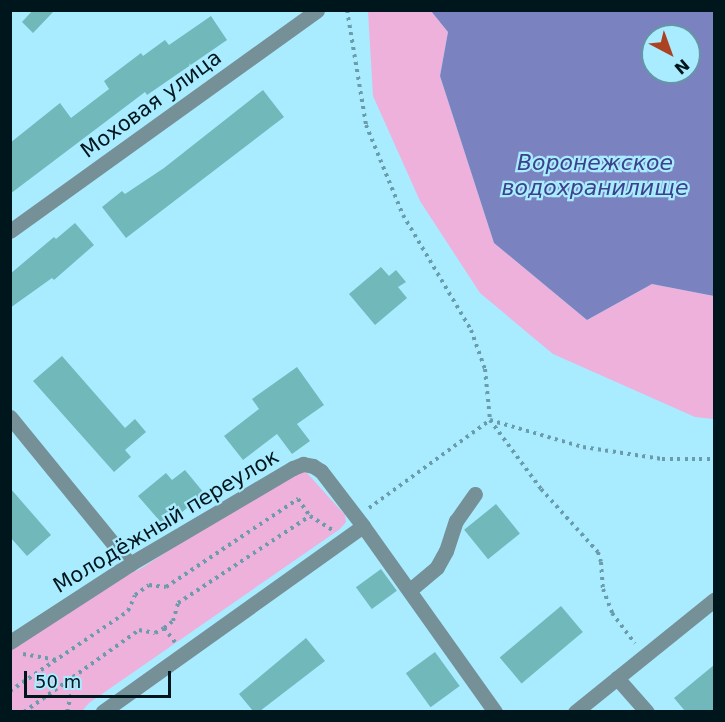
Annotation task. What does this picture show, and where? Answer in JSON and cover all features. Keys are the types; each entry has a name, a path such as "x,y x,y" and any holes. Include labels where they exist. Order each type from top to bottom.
{"street":[{"name":"Моховая улица","path":"10,231 316,10"},
{"path":"10,417 130,564"},
{"name":"Молодёжный переулок","path":"10,642 130,564 303,464 321,471 360,522"},
{"path":"410,590 437,567 446,551 456,521 475,494"},
{"path":"102,711 345,538 360,522 495,711"},
{"path":"575,711 714,600"},
{"path":"617,678 647,711"}],"path":[{"path":"347,10 366,125 403,215 471,330 485,369 490,420 541,489 598,552 603,589 612,613 645,655"},
{"path":"490,420 583,447 662,459 714,459"},
{"path":"360,522 490,420"},
{"path":"10,691 128,611 135,595 149,585 166,587 298,499 310,516 345,538"},
{"path":"24,711 139,630 155,633 164,628 172,621 178,603 310,516"},
{"path":"22,654 57,660"},
{"path":"67,711 75,675"}],"shaded area":[{"path":"368,11 431,11 448,32 440,76 494,243 587,320 652,284 714,296 714,419 695,417 553,354 480,293 420,201 373,96"},
{"path":"300,471 307,473 345,515 346,522 340,529 89,703 82,711 11,712 11,649 109,583 140,569 257,494"}],"water":[{"name":"Воронежское водохранилище","path":"431,11 714,11 714,296 652,284 587,320 494,243 440,76 448,32"}],"building":[{"path":"33,10 55,10 33,33 22,22"},
{"path":"211,16 227,40 147,95 145,92 10,194 10,143 60,103 71,118 109,89 104,81 141,53 143,56 165,40 169,45"},
{"path":"263,90 284,117 126,238 102,207 122,191 125,194 164,168"},
{"path":"75,223 94,245 54,280 52,278 10,308 10,274 54,237 56,239"},
{"path":"381,267 389,276 396,270 406,282 398,287 407,298 375,325 349,294"},
{"path":"62,356 125,428 135,419 146,432 125,450 131,457 114,472 33,381"},
{"path":"297,367 324,405 297,424 310,441 292,454 277,434 243,460 224,436 259,409 252,399"},
{"path":"185,470 204,493 165,527 138,496 166,473 172,480"},
{"path":"10,488 51,535 27,556 10,537"},
{"path":"496,504 520,534 488,559 464,530"},
{"path":"381,569 397,591 372,609 356,587"},
{"path":"561,606 583,632 522,683 500,657"},
{"path":"306,638 325,661 260,711 253,711 239,694"},
{"path":"435,652 460,686 431,707 406,673"},
{"path":"714,665 714,711 685,711 674,698"}]}
